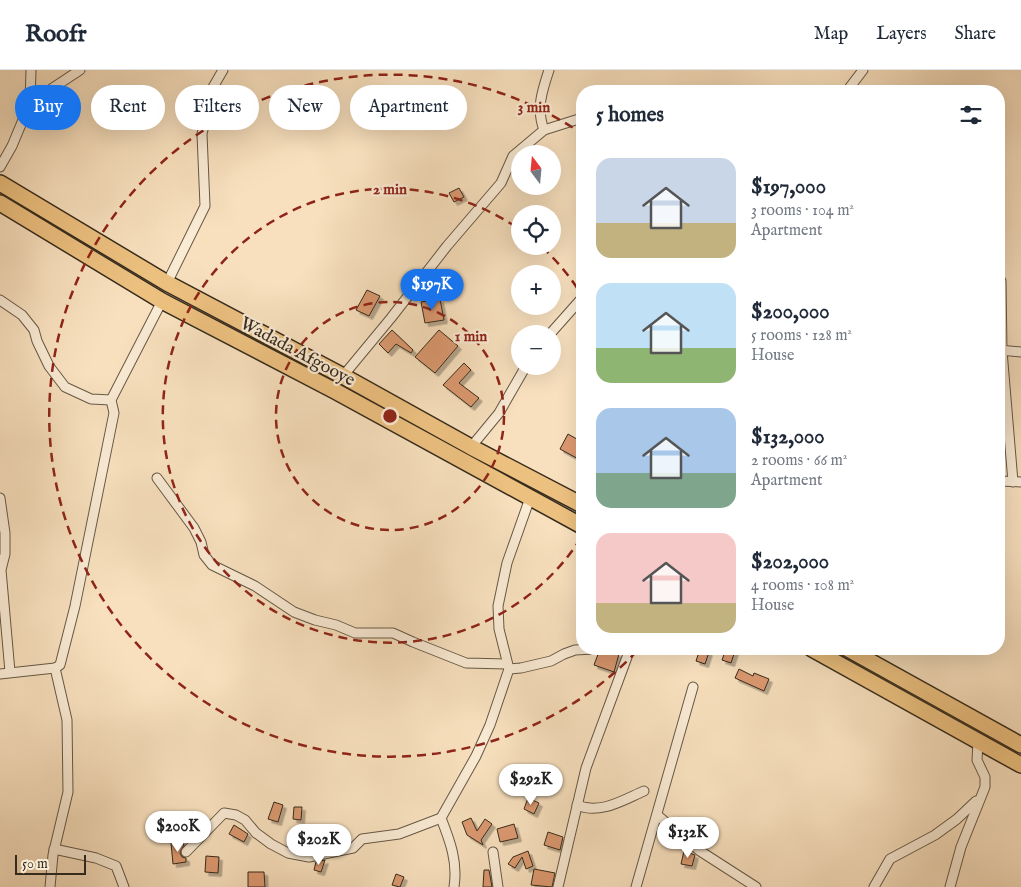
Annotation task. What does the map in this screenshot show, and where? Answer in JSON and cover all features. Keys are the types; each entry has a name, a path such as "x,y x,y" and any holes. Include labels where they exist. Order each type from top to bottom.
{"highway":[{"name":"Wadada Afgooye","path":"0,182 167,283 576,502"},
{"name":"Wadada Afgooye","path":"0,203 162,301 335,391 576,523"},
{"path":"823,655 1021,765"},
{"path":"859,655 1021,746"}],"street":[{"path":"31,70 31,85"},
{"path":"57,85 80,70"},
{"path":"167,283 204,206 202,134 212,89 223,70"},
{"path":"544,130 539,117 542,92 549,70"},
{"path":"852,85 863,70"},
{"path":"343,376 391,318 446,246 501,183 513,156 544,130 576,120"},
{"path":"0,167 19,130"},
{"path":"0,300 22,315 34,330 49,366 65,387 91,399 111,400"},
{"path":"0,674 55,668 60,664 76,597 114,413 111,400 162,301"},
{"path":"558,325 576,305"},
{"path":"1005,350 1021,352"},
{"path":"471,447 500,414 521,375"},
{"path":"1005,383 1017,482"},
{"path":"158,478 194,528 201,542 204,555 212,565 255,586 294,612 355,632 393,632 466,663 521,668 551,661 576,650"},
{"path":"0,498 5,533 5,554 1,570 10,672"},
{"path":"186,852 224,813 236,814 271,844 288,853 309,857 353,848 362,839 399,834 441,818 476,756 490,725 508,666 499,629 498,606 506,563 530,498"},
{"path":"558,887 586,768 628,655"},
{"path":"50,887 54,849 68,792 67,720 55,668"},
{"path":"636,887 693,687"},
{"path":"950,887 961,847 985,787 985,777 977,760 978,742"},
{"path":"577,805 592,809 603,808 644,791"},
{"path":"874,887 890,859 935,835 957,819 979,798"},
{"path":"656,815 700,852 756,887"},
{"path":"441,818 453,849 454,887"},
{"path":"54,849 96,858 116,866 124,887"},
{"path":"492,852 498,887"}],"building":[{"path":"459,188 464,197 454,202 449,193"},
{"path":"367,290 380,296 369,316 356,310"},
{"path":"440,299 444,320 425,323 421,302"},
{"path":"392,330 413,350 411,353 396,344 388,353 379,344"},
{"path":"439,330 458,346 435,373 415,357"},
{"path":"464,363 471,370 459,383 479,398 471,407 443,385"},
{"path":"568,434 576,439 576,458 560,449"},
{"path":"598,655 619,655 614,672 594,665"},
{"path":"698,655 708,655 705,664 696,661"},
{"path":"724,655 734,655 731,663 722,660"},
{"path":"739,669 753,676 754,673 769,679 764,691 735,678"},
{"path":"528,798 539,803 534,814 524,809"},
{"path":"274,802 283,805 278,822 268,819"},
{"path":"294,807 302,807 301,820 293,819"},
{"path":"471,818 477,831 485,819 492,824 481,840 483,845 467,835 462,822"},
{"path":"514,824 518,838 500,842 497,829"},
{"path":"234,825 248,834 244,842 229,834"},
{"path":"548,832 563,837 560,850 544,845"},
{"path":"327,836 328,845 320,847 319,837"},
{"path":"183,841 184,845 180,853 182,857 186,858 186,862 173,864 171,843"},
{"path":"528,851 533,866 526,869 522,857 515,868 508,864 513,857"},
{"path":"684,851 695,855 692,866 681,864"},
{"path":"206,856 219,857 218,873 205,872"},
{"path":"325,860 321,872 314,870 316,862"},
{"path":"534,869 555,873 552,887 531,885"},
{"path":"484,870 489,870 492,887 483,887"},
{"path":"248,872 264,872 265,887 248,887"},
{"path":"396,874 404,877 400,887 392,885"}]}
